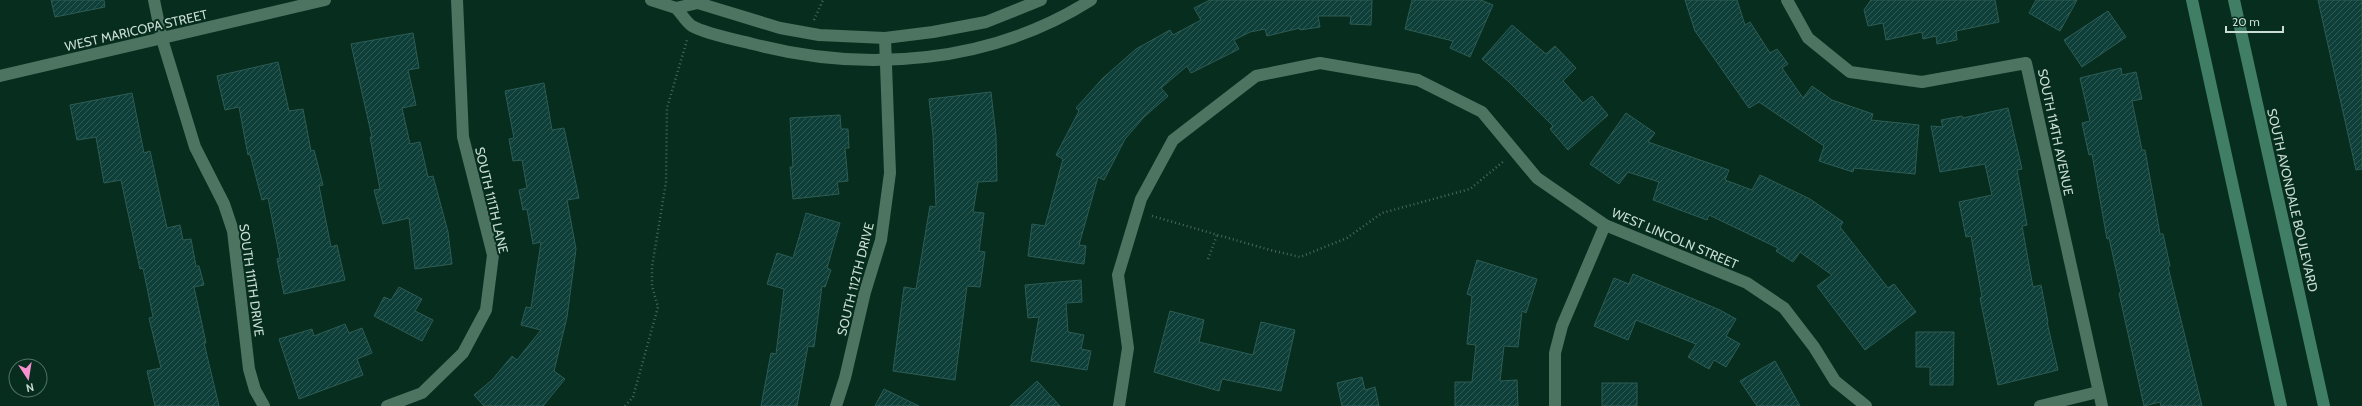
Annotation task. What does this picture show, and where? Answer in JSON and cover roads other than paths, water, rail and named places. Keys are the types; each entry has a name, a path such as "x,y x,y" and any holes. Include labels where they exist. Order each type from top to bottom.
{"main road":[{"path":"2192,0 2281,406"},
{"name":"SOUTH AVONDALE BOULEVARD","path":"2234,0 2324,406"}],"street":[{"name":"SOUTH 111TH DRIVE","path":"154,0 162,39 195,146 224,204 233,231 249,369 255,390 264,406"},
{"name":"WEST MARICOPA STREET","path":"0,76 325,0"},
{"name":"SOUTH 111TH LANE","path":"387,406 422,393 463,352 486,310 493,255 463,137 457,0"},
{"path":"651,0 677,4 698,3 773,26 808,33 885,38 933,32 986,22 1041,0"},
{"path":"677,4 692,26 728,38 787,52 842,59 886,60 918,59 950,54 1003,41 1032,31 1091,0"},
{"name":"SOUTH 114TH AVENUE","path":"1787,0 1808,38 1850,72 1922,82 2026,63 2102,406"},
{"name":"SOUTH 112TH DRIVE","path":"836,406 845,378 865,292 882,240 890,173 885,38"},
{"name":"WEST LINCOLN STREET","path":"1123,405 1128,348 1118,275 1141,199 1173,140 1256,76 1320,63 1418,80 1482,112 1537,178 1604,225 1747,283 1784,308 1814,347 1835,381 1866,406"},
{"path":"1555,406 1555,353 1562,326 1604,225"},
{"path":"2040,406 2098,392"}]}
